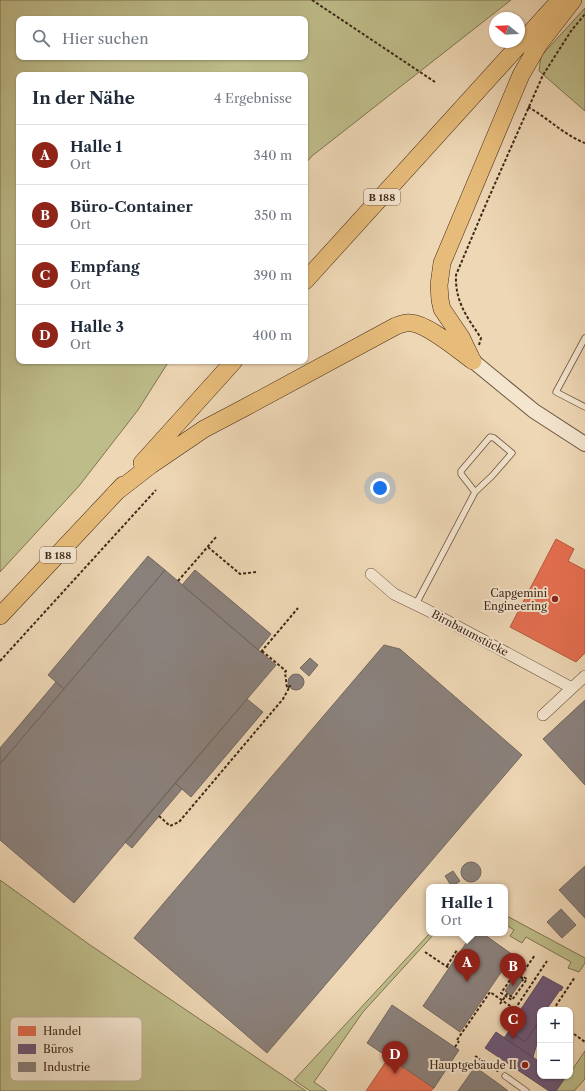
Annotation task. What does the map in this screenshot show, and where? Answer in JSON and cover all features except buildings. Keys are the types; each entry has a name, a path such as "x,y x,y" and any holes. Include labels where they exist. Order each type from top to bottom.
{"main road":[{"name":"B 188","path":"308,278 560,0"},
{"path":"473,362 461,337 442,309 439,284 442,263 520,75 539,44 573,0"},
{"path":"115,493 151,465 204,429 396,326 412,323 426,328 444,339 473,362"},
{"name":"B 188","path":"0,616 115,493 231,364"}],"street":[{"path":"473,362 534,411 585,444"},
{"name":"Birnbaumstücke","path":"371,574 394,594 416,604 572,688"},
{"path":"543,716 585,676"}],"lane":[{"path":"585,338 556,392 585,407"},
{"path":"416,604 475,492 492,476 512,453 494,438 490,437 461,471 461,474 475,492"},
{"path":"505,1076 526,1091"}],"path":[{"path":"312,0 435,82"},
{"path":"473,362 481,338 459,302 456,275 543,75 571,31 585,14"},
{"path":"528,107 558,128 577,140 585,143"},
{"path":"0,661 156,490"},
{"path":"178,581 217,536"},
{"path":"208,547 240,574 256,572"},
{"path":"159,816 170,826 179,822 283,699 290,686 287,688 286,671 261,651 298,608"},
{"path":"425,952 448,967 457,950"},
{"path":"520,974 535,955"},
{"path":"515,1009 547,962"},
{"path":"515,973 520,974 526,979 512,1000 506,996 501,993 515,973"},
{"path":"520,974 518,975 524,979 522,981"},
{"path":"555,1007 575,977"},
{"path":"455,1047 489,992 519,1012"},
{"path":"506,996 507,994 512,997 512,994"},
{"path":"500,1004 506,996"},
{"path":"573,1033 585,1042"},
{"path":"476,1056 505,1076"}],"shaded area":[{"path":"0,0 511,0 496,12 489,12 489,17 308,161 308,72 16,72 16,364 167,364 138,410 79,486 0,572"},
{"path":"585,8 585,111 539,71 541,56"},
{"path":"0,880 90,945 306,1091 0,1091"},
{"path":"508,917 585,958 585,963 579,972 568,968 571,962 526,937 522,943 510,936 514,930 508,926"},
{"path":"427,936 432,936 363,1012 314,1082 327,1091 310,1091 294,1080"},
{"path":"585,1051 585,1079 574,1091 556,1091 561,1079 573,1079 573,1069"}],"place":[{"name":"Capgemini Engineering","path":"555,599"},
{"name":"Halle 1","path":"467,982"},
{"name":"Büro-Container","path":"513,986"},
{"name":"Empfang","path":"513,1039"},
{"name":"Hauptgebäude II","path":"525,1065"},
{"name":"Halle 3","path":"395,1074"}]}
